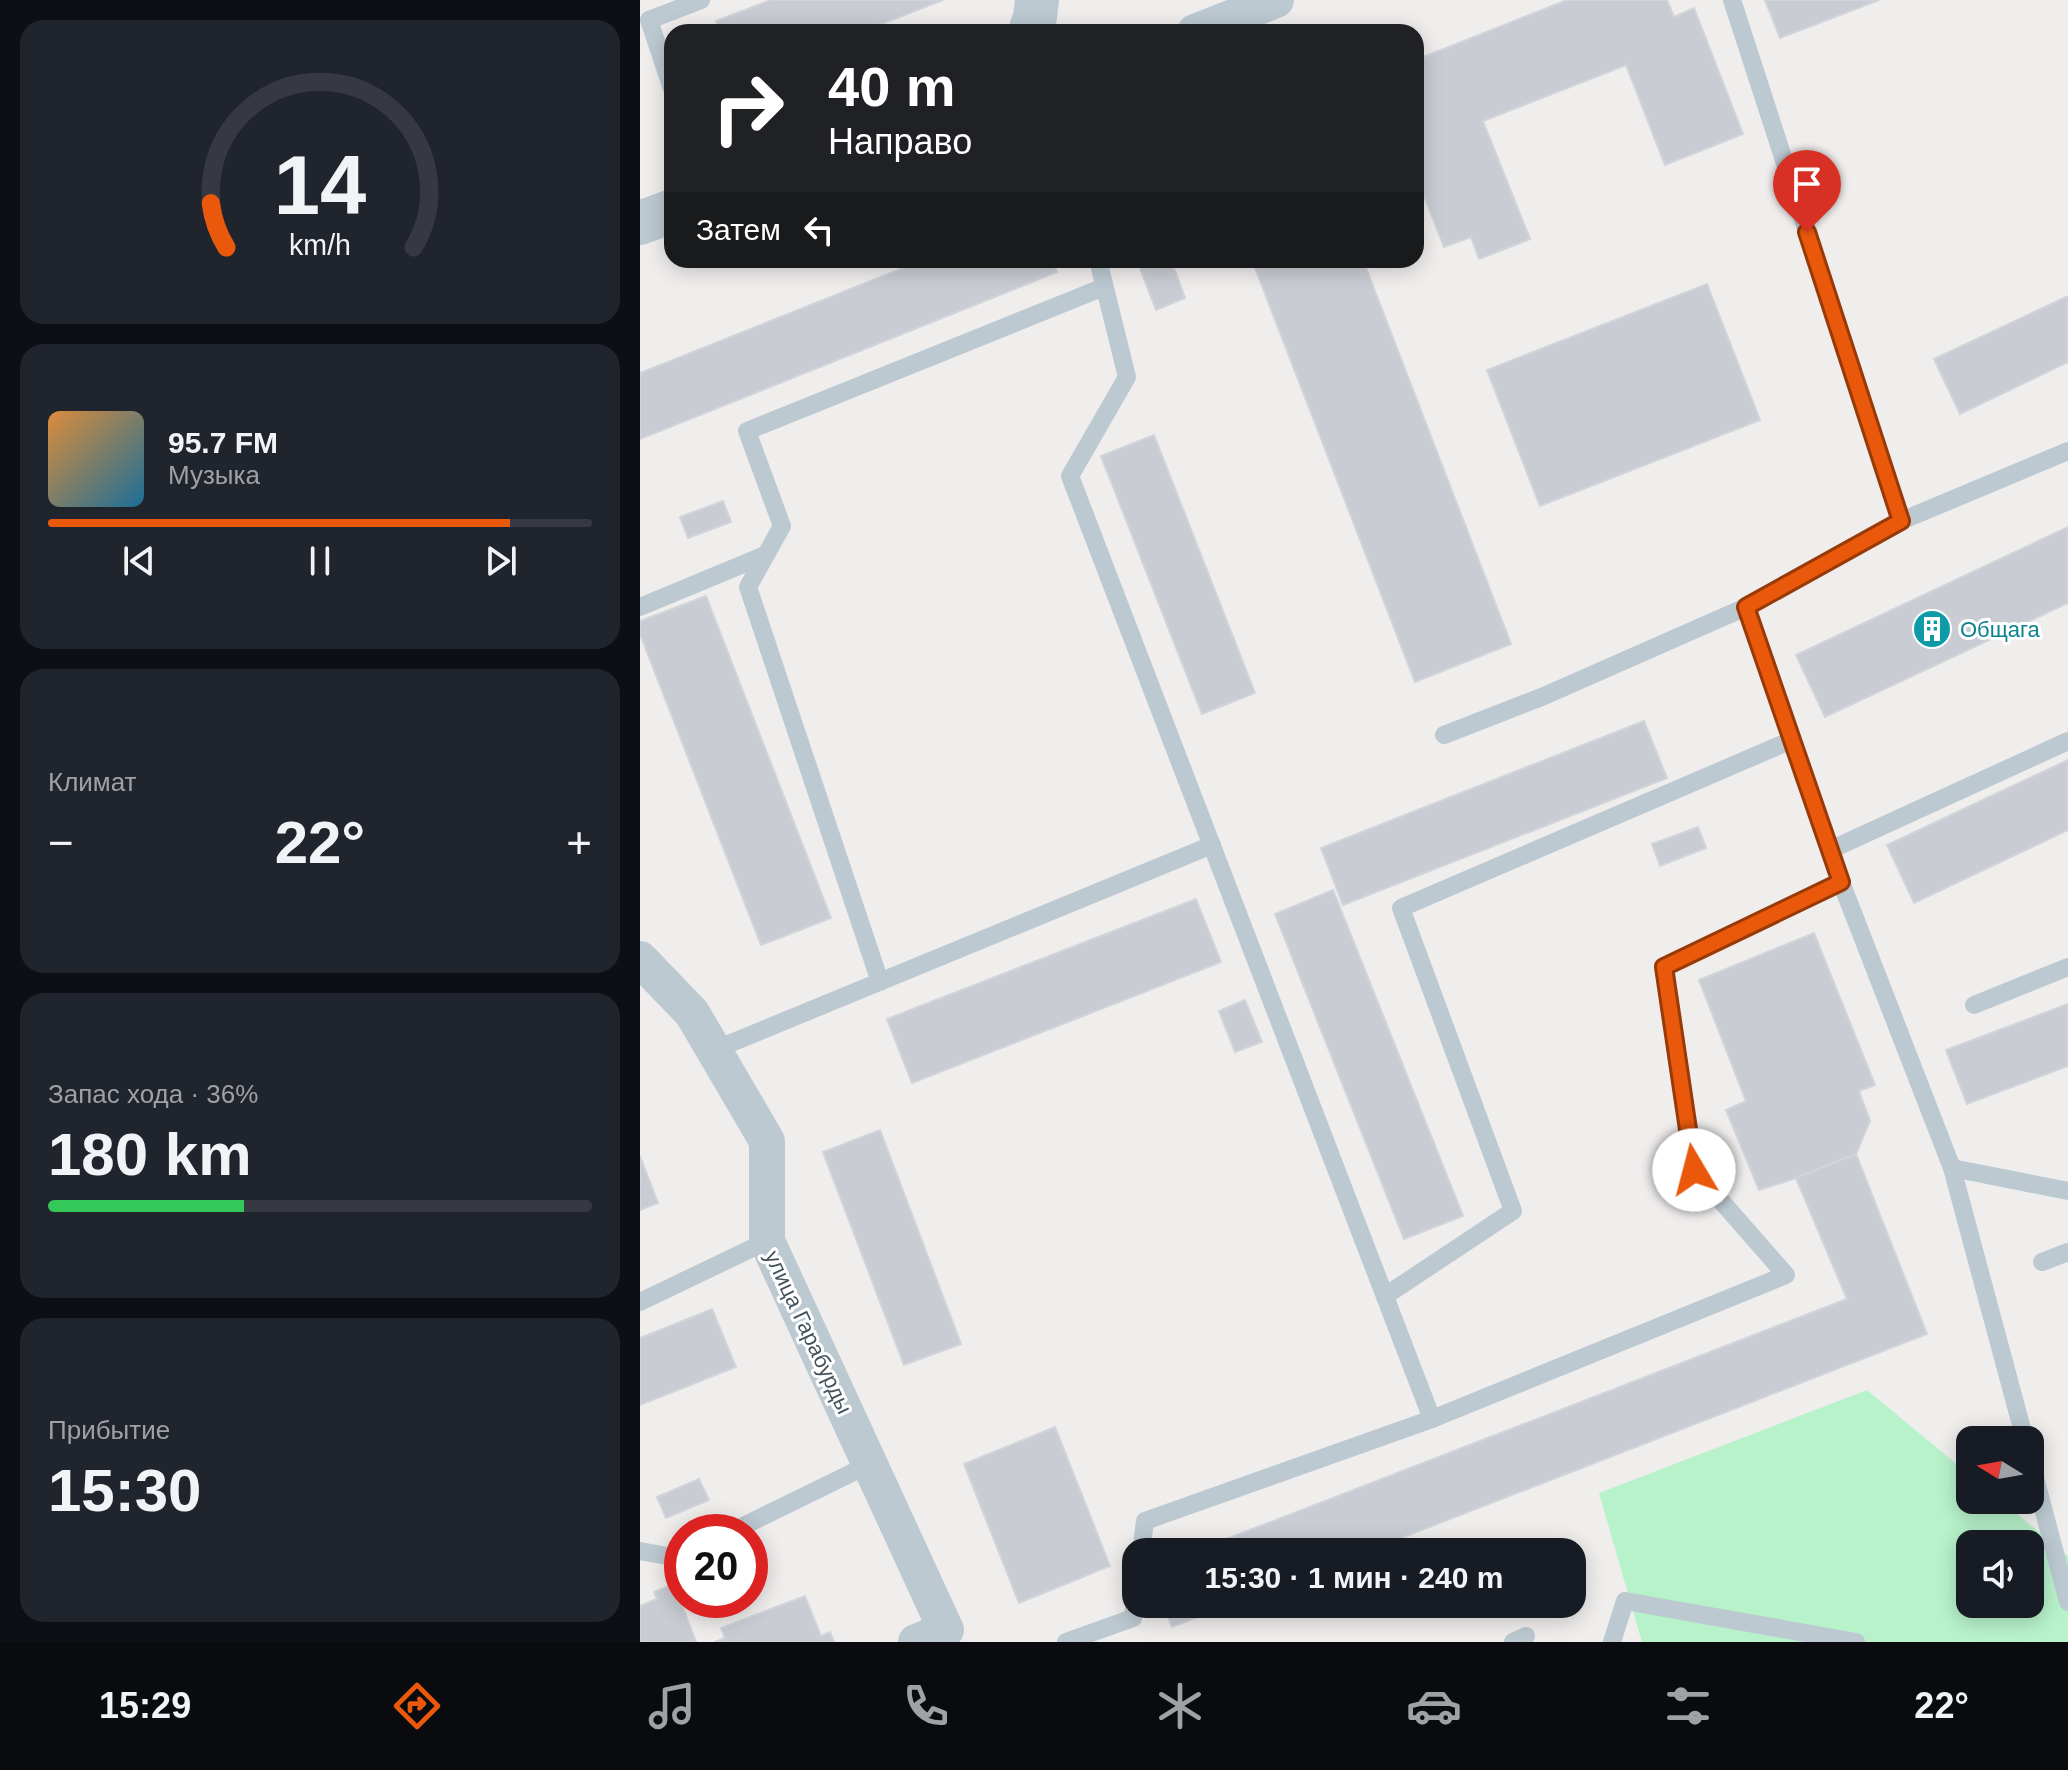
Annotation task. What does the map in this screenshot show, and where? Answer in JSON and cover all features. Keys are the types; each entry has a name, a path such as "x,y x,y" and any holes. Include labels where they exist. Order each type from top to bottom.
{"street":[{"path":"1033,24 1037,0"},
{"path":"1215,24 1276,0"},
{"path":"640,223 664,214"},
{"name":"улица Гарабурды","path":"640,959 692,1013 767,1141 767,1241 870,1464 938,1638"}],"lane":[{"path":"664,65 649,20 701,0"},
{"path":"1732,0 1901,521"},
{"path":"1100,268 1127,377 1070,476 1432,1419"},
{"path":"880,982 748,587 782,526 747,431 1104,287"},
{"path":"1444,735 1544,696 1746,607 1901,521 2068,451"},
{"path":"640,607 765,555"},
{"path":"1746,607 1841,882 1952,1168 2021,1426"},
{"path":"1385,1296 1513,1211 1401,908 1792,740"},
{"path":"1830,850 2068,741"},
{"path":"714,1050 1212,845"},
{"path":"1143,1538 1145,1521 1432,1419 1786,1275 1694,1170 1664,967 1841,882"},
{"path":"1974,1005 2068,967"},
{"path":"1952,1168 2068,1191"},
{"path":"640,1302 767,1241"},
{"path":"2042,1262 2068,1252"},
{"path":"768,1514 870,1464"},
{"path":"2044,1512 2068,1602"},
{"path":"640,1551 664,1555"},
{"path":"1612,1642 1625,1601 1856,1642"},
{"path":"1066,1642 1133,1618"}],"green space":[{"path":"1867,1390 1956,1463 1956,1514 2017,1514 2036,1530 1956,1530 1956,1618 2044,1618 2044,1536 2068,1556 2068,1642 1642,1642 1599,1493"}],"building":[{"path":"771,0 943,0 882,24 717,24 716,21"},
{"path":"1567,0 1667,0 1674,17 1694,8 1743,134 1665,165 1626,65 1483,121 1530,239 1479,259 1471,237 1444,247 1424,196 1424,57"},
{"path":"1765,0 1879,0 1780,38"},
{"path":"903,268 1055,268 1057,272 640,439 640,373"},
{"path":"1140,268 1174,268 1185,298 1156,310"},
{"path":"1255,268 1366,268 1511,644 1415,682"},
{"path":"1707,284 1760,420 1540,506 1487,370"},
{"path":"2068,296 2068,362 1960,414 1934,359"},
{"path":"1154,435 1255,693 1202,714 1101,456"},
{"path":"723,501 731,522 688,538 680,517"},
{"name":"Общага","path":"2068,527 2068,603 1825,717 1796,655"},
{"path":"706,596 831,918 761,945 640,634 640,621"},
{"path":"1644,721 1667,778 1343,905 1321,848"},
{"path":"2068,760 2068,830 1914,903 1887,845"},
{"path":"1698,827 1706,848 1660,866 1652,844"},
{"path":"1333,890 1463,1216 1404,1239 1275,914"},
{"path":"1196,899 1221,962 912,1083 887,1019"},
{"path":"1814,933 1875,1085 1859,1091 1870,1121 1856,1154 1759,1190 1726,1110 1746,1101 1699,980"},
{"path":"1245,1000 1262,1042 1235,1052 1219,1011"},
{"path":"2068,1004 2068,1066 1967,1104 1946,1050"},
{"path":"880,1130 961,1344 904,1365 823,1152"},
{"path":"1856,1154 1927,1334 1401,1538 1229,1538 1847,1299 1796,1178"},
{"path":"640,1156 658,1203 640,1210"},
{"path":"712,1309 736,1367 640,1405 640,1338"},
{"path":"1055,1427 1110,1566 1019,1603 964,1464"},
{"path":"699,1479 709,1500 676,1514 664,1514 657,1497"},
{"path":"664,1588 664,1618 687,1618 696,1642 640,1642 640,1606 657,1599 654,1592"},
{"path":"805,1596 821,1636 830,1632 834,1642 715,1642 725,1638 721,1628 747,1618 768,1618 768,1610"},
{"path":"1168,1618 1195,1618 1172,1627"}],"place":[{"name":"Общага","path":"1932,629"}],"route":[{"path":"1694,1170 1664,967 1841,882 1746,607 1901,521 1807,232"}]}
